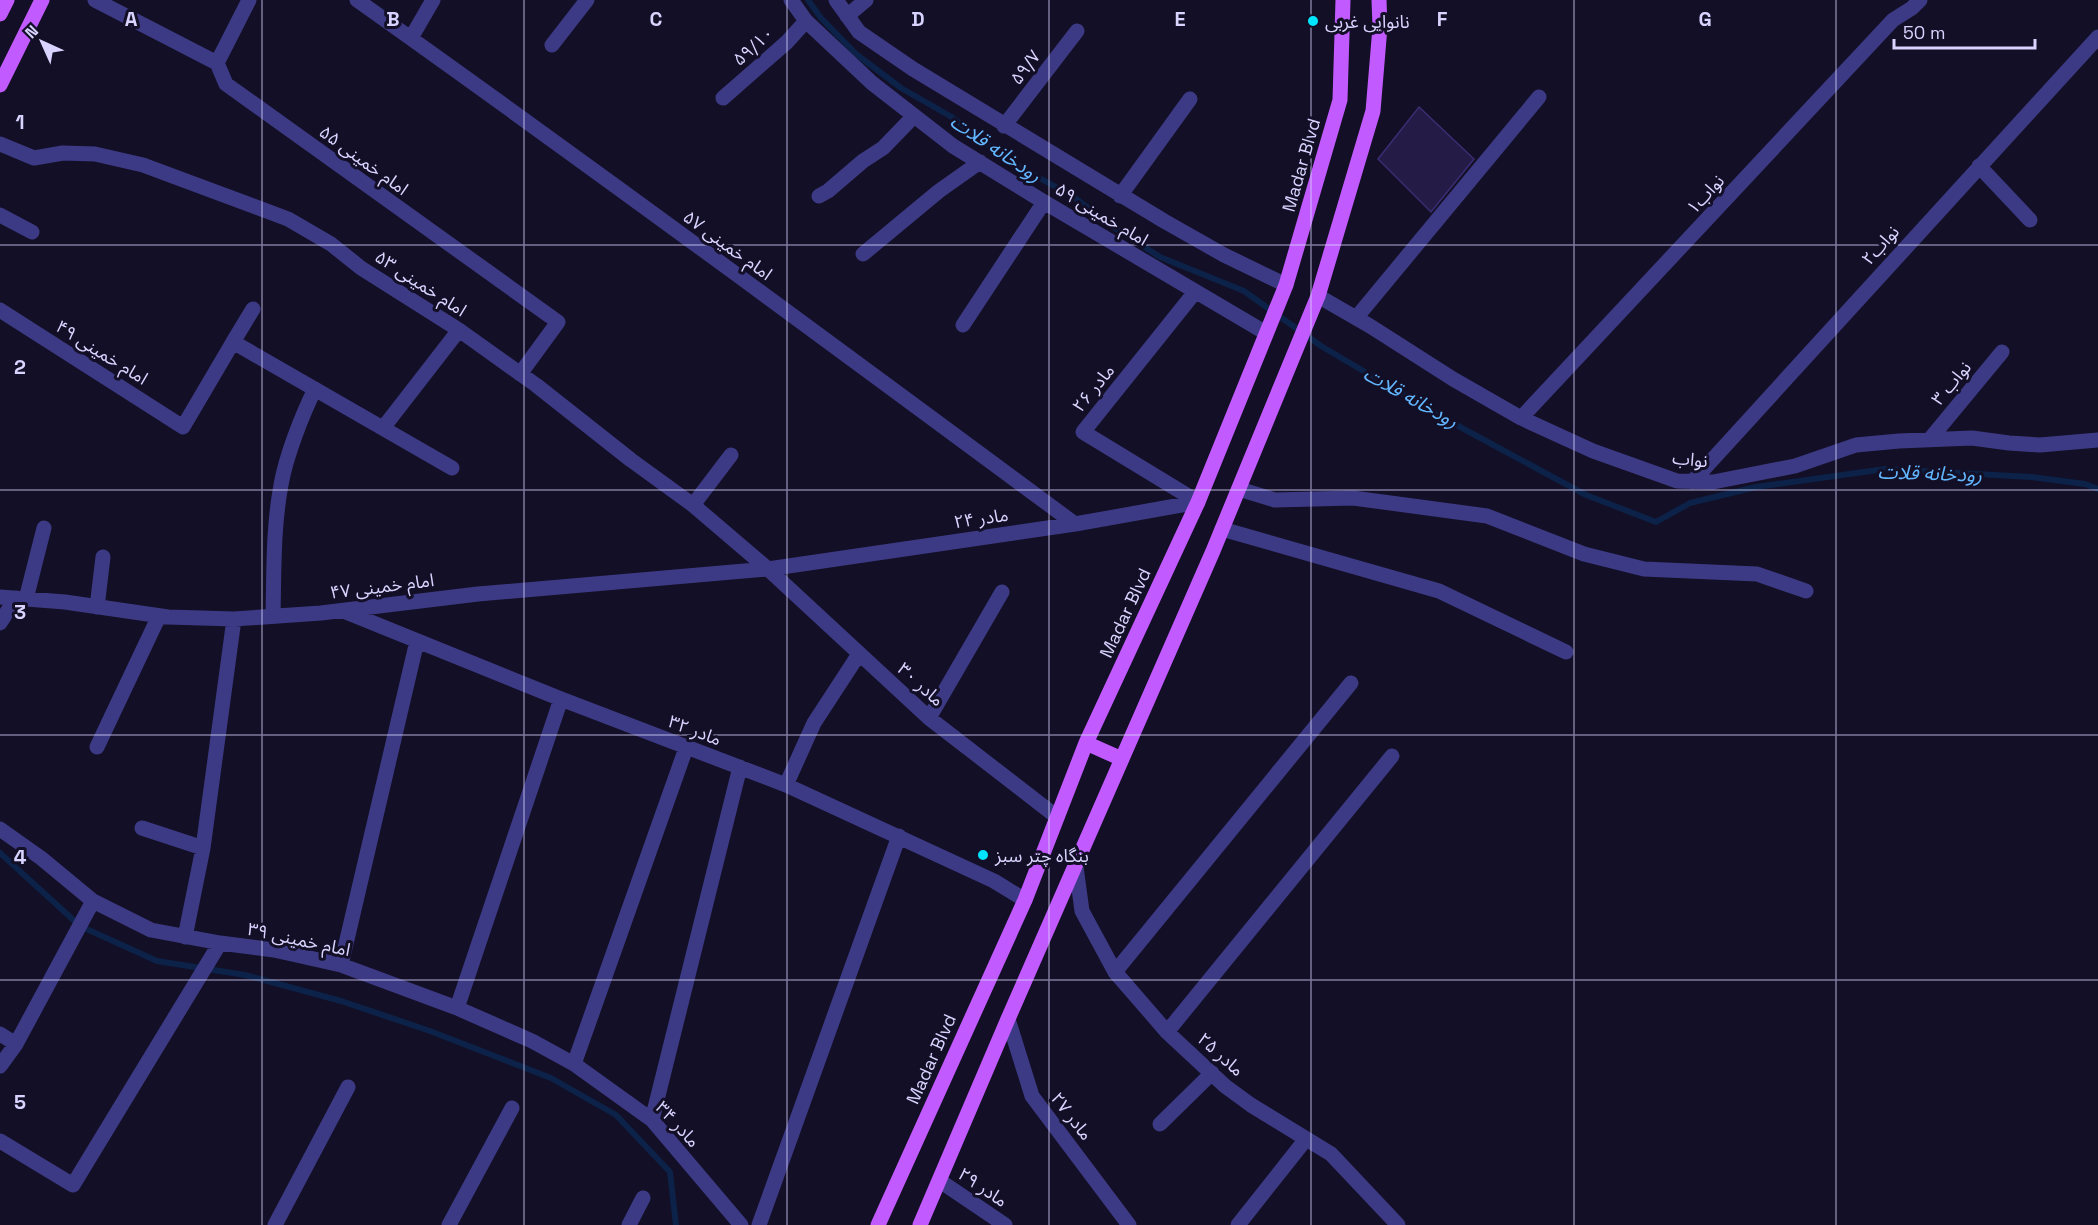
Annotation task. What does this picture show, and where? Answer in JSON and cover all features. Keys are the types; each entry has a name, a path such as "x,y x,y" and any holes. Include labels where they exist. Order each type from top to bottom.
{"main road":[{"path":"0,14 7,0"},
{"path":"0,85 42,0"},
{"name":"Madar Blvd","path":"878,1225 1025,900 1086,743 1198,502 1284,290 1340,100 1343,0"},
{"path":"920,1225 1222,529 1315,303 1373,111 1380,27 1379,0"},
{"path":"1086,743 1122,759"}],"street":[{"path":"95,0 217,63 249,0"},
{"name":"امام خمینی ۵۷","path":"357,0 556,141 643,208 1075,524"},
{"path":"411,38 433,0"},
{"path":"552,45 587,0"},
{"name":"امام خمینی ۵۹","path":"791,0 806,21 872,83 953,146 1195,292 1268,328"},
{"name":"امام خمینی ۵۹","path":"836,0 859,32 912,69 1120,196 1284,290"},
{"path":"847,16 866,0"},
{"name":"نواب۱","path":"1521,418 1893,20 1912,3"},
{"name":"۵۹/۱۰","path":"723,98 787,42 806,21"},
{"name":"۵۹/۷","path":"1004,126 1077,31"},
{"name":"نواب۲","path":"1692,482 2098,37"},
{"name":"امام خمینی ۵۵","path":"217,63 226,84 558,322 520,374"},
{"path":"1356,318 1539,97"},
{"path":"1120,196 1190,99"},
{"path":"819,196 883,148 914,116"},
{"name":"امام خمینی ۵۳","path":"0,144 34,158 63,153 96,154 143,165 288,219 331,244 361,268 459,330 520,374 693,505 768,569"},
{"path":"864,254 939,191 980,162"},
{"path":"1979,166 2030,220"},
{"path":"963,325 1044,202"},
{"path":"0,215 32,232"},
{"name":"مادر ۲۶","path":"1195,292 1083,432 1198,502"},
{"name":"نواب","path":"1315,303 1356,318 1453,379 1521,418 1593,451 1677,481 1713,482 1795,466 1856,445 1972,438 2040,445 2098,440"},
{"path":"253,309 233,342 452,468"},
{"name":"امام خمینی ۴۹","path":"0,310 183,427 233,342"},
{"path":"383,429 459,330"},
{"name":"نواب ۳","path":"1930,440 2002,352"},
{"path":"273,616 275,539 281,483 303,412 315,389"},
{"path":"693,505 731,455"},
{"path":"1239,489 1275,500 1353,498 1487,516 1584,554 1644,569 1757,574 1806,591"},
{"name":"مادر ۲۴","path":"768,569 1075,524 1198,502"},
{"path":"0,623 21,598 44,528"},
{"path":"1222,529 1439,591 1566,652"},
{"path":"97,607 103,557"},
{"name":"امام خمینی ۴۷","path":"0,597 159,616 234,619 344,611 478,594 768,569"},
{"name":"مادر ۳۰","path":"768,569 929,718 1057,817"},
{"path":"929,718 1002,592"},
{"name":"مادر ۳۲","path":"344,611 561,699 786,785 994,880 1025,900"},
{"path":"97,747 159,616"},
{"path":"184,937 203,848 234,619"},
{"path":"341,965 417,640"},
{"path":"786,785 814,723 859,654"},
{"path":"1115,972 1351,683"},
{"path":"457,1008 561,699"},
{"path":"574,1064 686,748"},
{"path":"1167,1032 1392,756"},
{"path":"652,1120 740,767"},
{"path":"142,828 203,848"},
{"path":"0,829 41,858 93,901 151,930 220,943"},
{"path":"759,1225 899,836"},
{"name":"مادر ۲۵","path":"1076,867 1082,911 1115,972 1167,1032 1225,1086 1251,1105 1331,1154 1398,1225"},
{"path":"0,1066 16,1044 93,901"},
{"name":"امام خمینی ۳۹","path":"0,1141 73,1185 220,943 274,950 341,965 457,1008 532,1041 574,1064"},
{"name":"مادر ۲۷","path":"1008,1018 1032,1096 1121,1221"},
{"path":"0,1034 16,1044"},
{"name":"مادر ۳۴","path":"574,1064 652,1120 741,1225"},
{"path":"1160,1124 1212,1073"},
{"path":"275,1225 348,1088"},
{"path":"449,1225 512,1108"},
{"path":"1238,1225 1306,1139"},
{"name":"مادر ۲۹","path":"940,1181 1005,1225"},
{"path":"629,1225 643,1198"}],"building":[{"path":"1419,107 1474,159 1431,212 1378,159"}],"waterway":[{"name":"رودخانه قلات","path":"808,0 821,18 856,54 901,88 950,116 1009,161 1072,196 1115,228 1160,257 1244,291 1321,346 1438,415 1586,495 1656,522 1690,503 1756,487 1885,469 2031,477 2085,484 2098,489"},
{"path":"0,853 80,926 157,961 245,975 341,1001 430,1031 551,1078 616,1115 670,1172 676,1225"}],"place":[{"name":"نانوایی غربی","path":"1313,21"},
{"name":"بنگاه چتر سبز","path":"983,855"}]}
